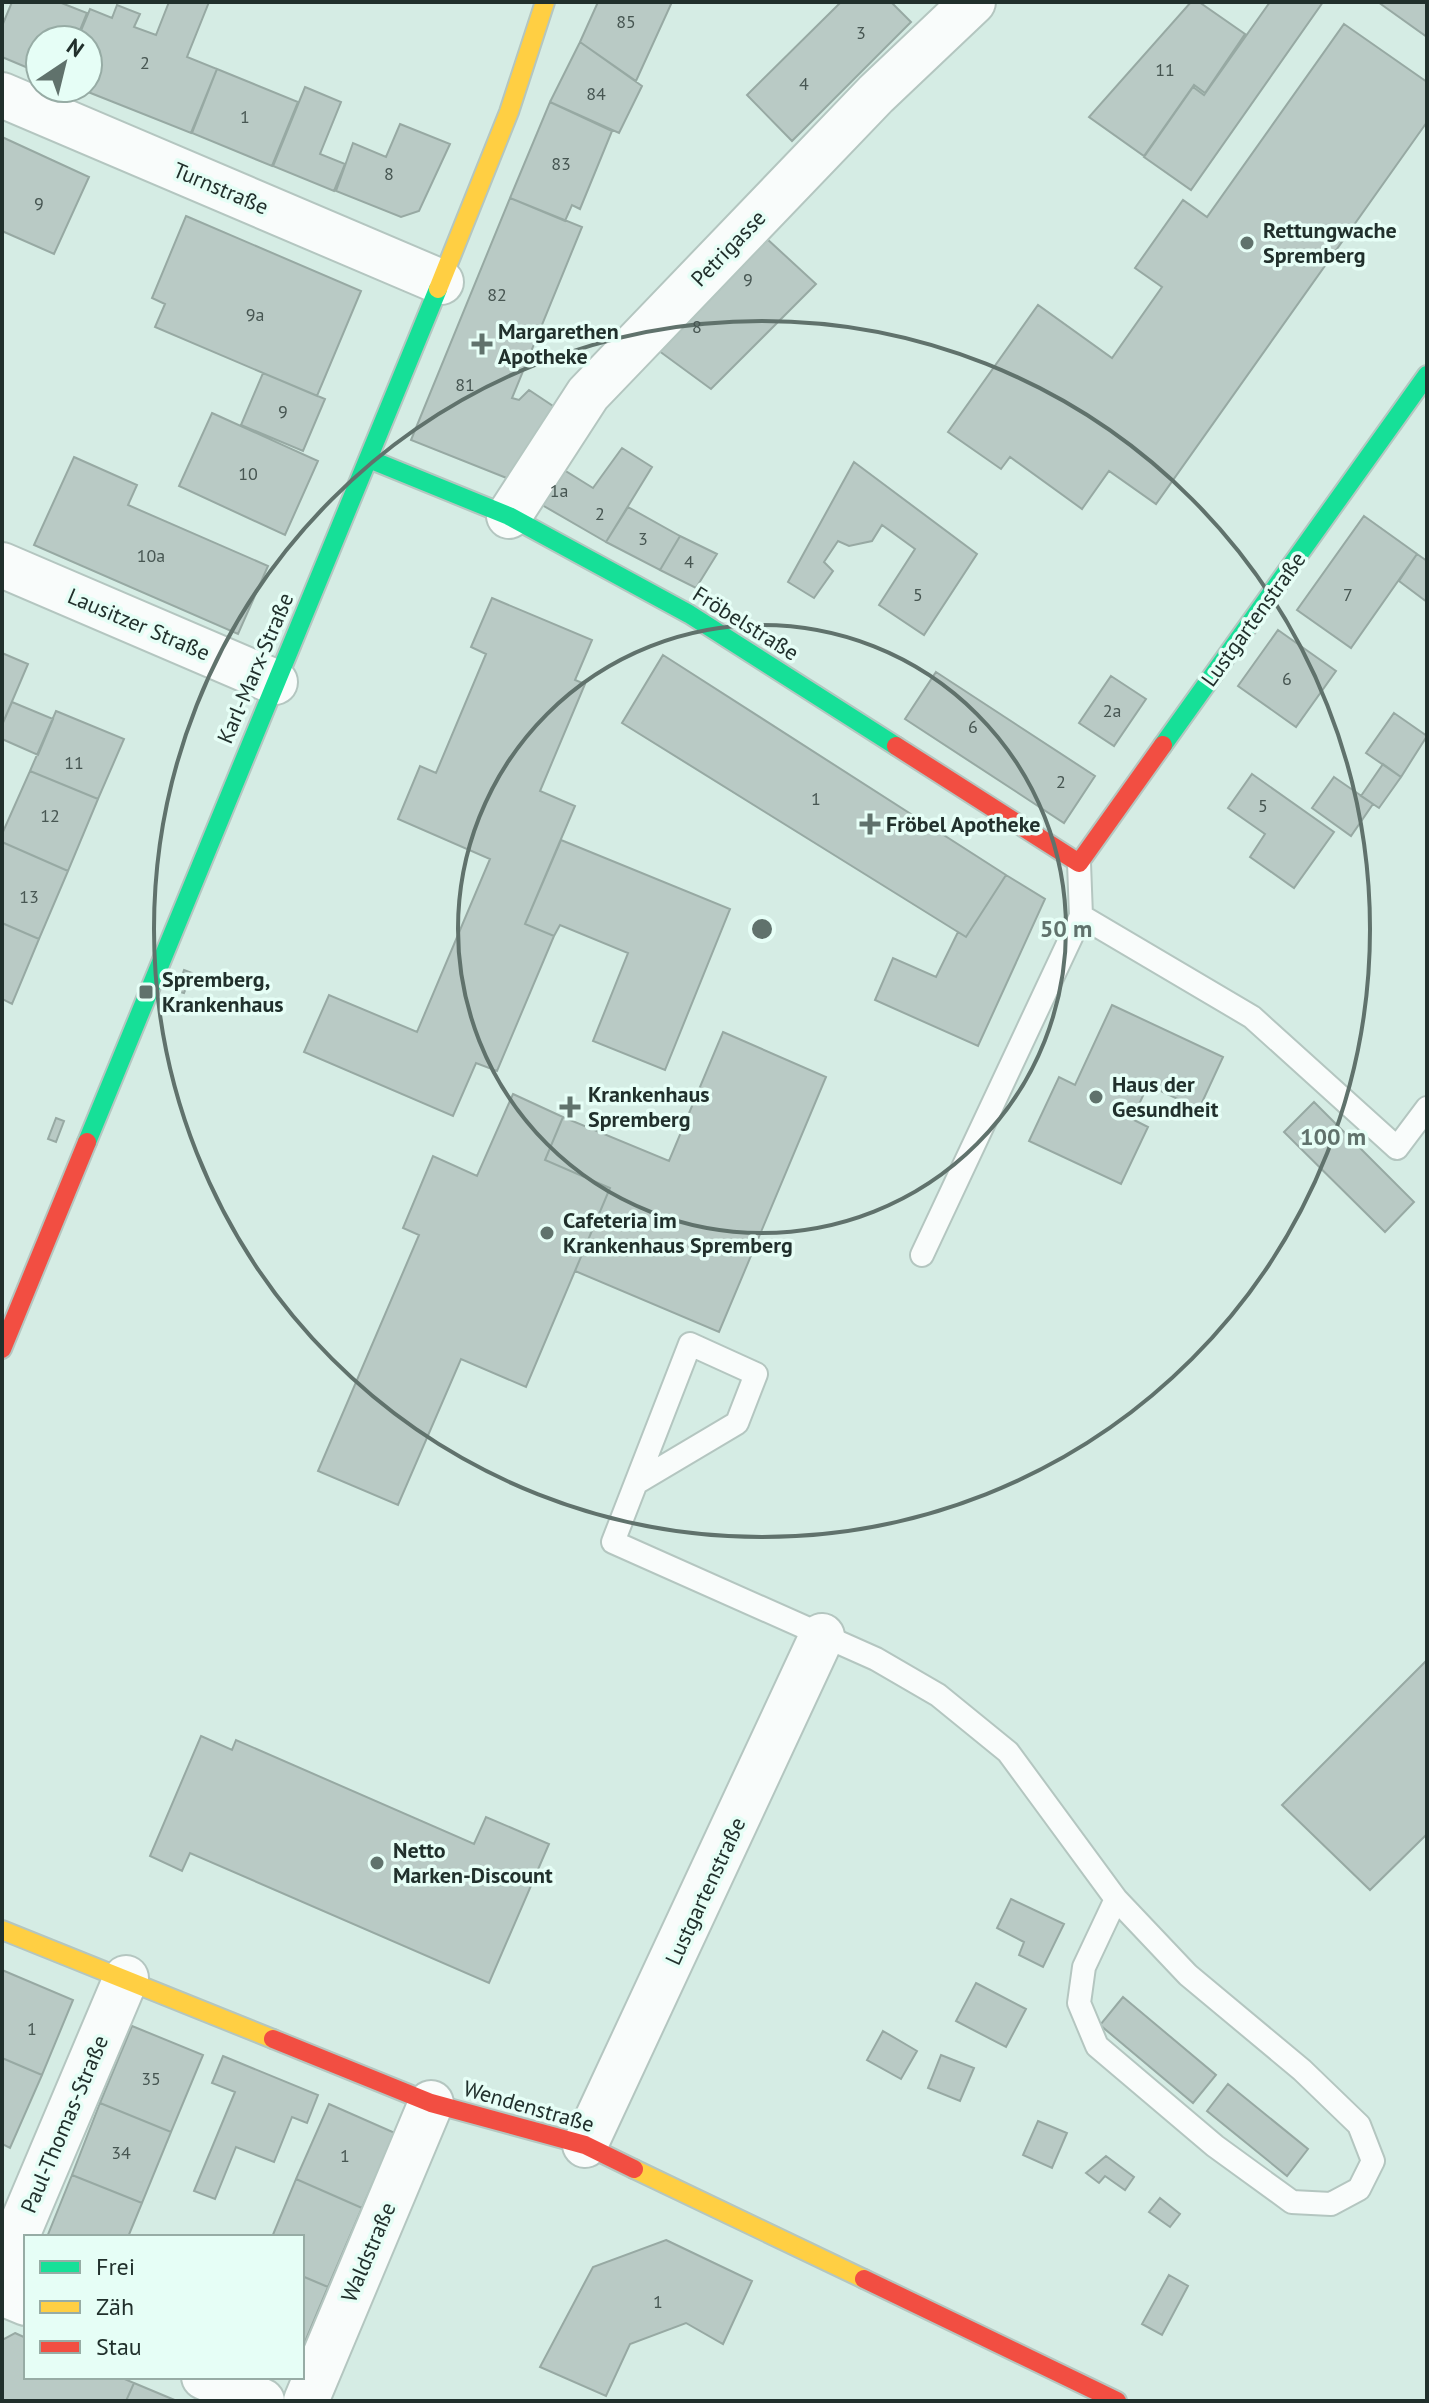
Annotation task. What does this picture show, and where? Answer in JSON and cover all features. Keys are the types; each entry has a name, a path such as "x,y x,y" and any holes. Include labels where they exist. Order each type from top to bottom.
{"street":[{"name":"Karl-Marx-Straße","path":"2,1349 441,282 509,112 545,2"},
{"name":"Petrigasse","path":"509,516 588,394 876,94 973,2"},
{"name":"Turnstraße","path":"2,95 441,282"},
{"name":"Lustgartenstraße","path":"1079,863 1427,375"},
{"name":"Fröbelstraße","path":"369,459 509,516 689,614 1079,863"},
{"name":"Lausitzer Straße","path":"2,565 275,682"},
{"name":"Lustgartenstraße","path":"585,2145 822,1636"},
{"name":"Wendenstraße","path":"2,1930 431,2103 585,2145 1117,2401"},
{"name":"Paul-Thomas-Straße","path":"2,2271 126,1978"},
{"name":"Waldstraße","path":"306,2401 431,2103"},
{"path":"2,2293 24,2302"},
{"path":"209,2379 262,2401"}],"lane":[{"path":"922,1255 1081,916 1079,863"},
{"path":"1081,916 1252,1017 1397,1148 1427,1108"},
{"path":"636,1483 737,1423 756,1374 690,1344 613,1542 876,1659 938,1695 1008,1752 1116,1899 1188,1975 1302,2070 1359,2125 1373,2161 1359,2189 1331,2204 1292,2202 1215,2146 1097,2046 1079,2003 1084,1967 1116,1899"}],"building":[{"path":"12,2 59,2 87,13 83,24 24,24 24,66 2,57 2,26"},
{"path":"169,2 209,2 187,57 217,69 191,133 104,98 104,24 84,24 90,9 112,18 117,5 140,14 134,27 156,35"},
{"path":"598,2 672,2 636,81 580,42"},
{"path":"841,2 891,2 911,22 792,141 747,95"},
{"path":"1191,2 1199,2 1245,34 1205,93 1194,85 1144,156 1089,117"},
{"path":"1270,2 1323,2 1191,190 1144,157 1193,87 1204,95"},
{"path":"1378,2 1427,2 1427,37"},
{"name":"Rettungwache Spremberg","path":"1344,24 1427,82 1427,122 1156,504 1109,471 1082,509 1010,457 1001,469 948,432 1038,305 1112,358 1162,287 1135,268 1183,200 1207,217"},
{"path":"580,42 642,86 619,133 550,102"},
{"path":"217,69 298,102 272,166 192,133"},
{"path":"305,87 341,102 320,154 345,164 334,191 273,166"},
{"path":"550,102 612,131 580,209 572,205 565,221 510,198"},
{"path":"400,124 450,144 419,211 401,217 336,191 353,143 386,157"},
{"path":"2,137 89,177 54,254 2,231"},
{"path":"510,198 582,227 512,398 519,400 529,390 562,412 514,481 411,440"},
{"path":"186,216 361,291 317,396 155,327 165,304 152,298"},
{"path":"766,238 816,284 711,389 655,348"},
{"path":"263,373 325,399 303,451 241,425"},
{"path":"212,413 318,461 285,535 179,486"},
{"path":"622,448 652,467 606,542 530,498 551,462 593,488"},
{"path":"74,457 137,485 128,505 268,566 238,634 34,545"},
{"path":"854,462 977,554 924,635 879,605 915,549 882,525 872,541 849,546 838,541 824,562 833,571 814,598 788,582"},
{"path":"628,507 680,536 660,570 606,542"},
{"path":"1364,516 1417,554 1351,648 1297,610"},
{"path":"680,536 717,554 696,588 660,570"},
{"path":"1417,554 1427,561 1427,602 1399,581"},
{"path":"492,598 592,640 575,680 585,684 540,791 575,806 525,924 554,936 497,1071 476,1063 453,1116 304,1052 329,995 417,1032 490,859 398,819 420,766 436,773 486,654 471,647"},
{"path":"1278,630 1336,671 1296,727 1238,686"},
{"path":"2,653 28,664 2,725"},
{"path":"663,655 1006,875 966,937 622,723"},
{"path":"936,672 1095,776 1064,823 905,719"},
{"path":"1111,676 1146,699 1114,746 1079,723"},
{"path":"12,702 53,719 38,755 2,739 2,725"},
{"path":"56,711 124,739 98,799 30,771"},
{"path":"1394,713 1427,736 1401,777 1366,753"},
{"path":"1383,764 1401,777 1379,808 1361,796"},
{"path":"30,771 98,799 68,871 2,842 2,834"},
{"path":"1252,774 1334,832 1294,888 1250,857 1265,834 1228,808"},
{"path":"1334,777 1373,804 1351,836 1312,808"},
{"path":"561,840 730,909 665,1070 593,1041 628,953 560,925 554,936 525,924"},
{"path":"2,842 68,871 39,939 2,923"},
{"path":"1006,875 1045,899 978,1046 875,1000 893,958 936,977 958,932 966,937"},
{"path":"2,923 39,939 12,1004 2,999"},
{"path":"184,970 192,973 184,993 177,991"},
{"name":"Haus der Gesundheit","path":"1112,1005 1223,1057 1199,1109 1148,1085 1132,1119 1148,1127 1121,1184 1029,1141 1059,1077 1075,1085"},
{"path":"723,1032 826,1077 719,1332 575,1271 610,1188 545,1160 563,1117 669,1161"},
{"path":"513,1094 563,1117 545,1160 610,1188 526,1387 461,1359 398,1505 318,1471 419,1235 403,1228 433,1156 477,1176"},
{"path":"1314,1102 1414,1202 1385,1232 1284,1132"},
{"path":"56,1118 64,1121 56,1142 48,1139"},
{"path":"1427,1660 1427,1834 1370,1890 1282,1805"},
{"name":"Netto Marken-Discount","path":"201,1736 232,1750 236,1740 474,1844 486,1817 549,1844 489,1983 190,1853 182,1871 150,1856"},
{"path":"1011,1899 1064,1924 1043,1967 1019,1955 1024,1942 997,1928"},
{"path":"2,1970 73,2000 42,2075 2,2058"},
{"path":"976,1983 1026,2009 1006,2047 956,2021"},
{"path":"1123,1997 1216,2075 1193,2103 1100,2025"},
{"path":"132,2026 203,2055 171,2132 100,2103"},
{"path":"883,2031 917,2051 901,2079 867,2060"},
{"path":"941,2055 974,2068 960,2101 928,2088"},
{"path":"223,2056 318,2095 307,2123 292,2117 274,2162 236,2147 215,2199 194,2191 235,2092 212,2083"},
{"path":"2,2058 42,2075 10,2148 2,2144"},
{"path":"1228,2084 1308,2149 1287,2176 1207,2111"},
{"path":"100,2103 171,2132 142,2203 72,2175"},
{"path":"329,2104 395,2133 362,2208 296,2179"},
{"path":"1038,2121 1067,2133 1052,2168 1023,2155"},
{"path":"1106,2156 1134,2177 1125,2190 1105,2176 1099,2183 1086,2173"},
{"path":"72,2175 142,2203 129,2235 48,2235"},
{"path":"296,2179 362,2208 328,2287 304,2277 304,2235 273,2235"},
{"path":"1160,2198 1180,2214 1170,2227 1149,2212"},
{"path":"666,2240 752,2281 723,2344 686,2323 630,2344 606,2396 540,2367 593,2267"},
{"path":"1169,2275 1188,2286 1162,2335 1142,2324"},
{"path":"304,2277 328,2287 304,2344"},
{"path":"15,2333 24,2337 24,2379 125,2379 134,2383 126,2401 2,2401 2,2340"},
{"path":"134,2383 177,2401 126,2401"}],"traffic: fast":[{"path":"87,1142 438,289"},
{"path":"1163,745 1427,375"},
{"path":"369,459 509,516 689,614 896,746"}],"traffic: slow":[{"path":"438,289 509,112 545,2"},
{"path":"2,1930 273,2039"},
{"path":"634,2169 864,2279"}],"traffic: jam":[{"path":"896,746 1079,863 1163,745"},
{"path":"2,1349 87,1142"},
{"path":"273,2039 431,2103 585,2145 634,2169"},
{"path":"864,2279 1117,2401"}],"place":[{"name":"Rettungwache Spremberg","path":"1247,243"},
{"name":"Margarethen Apotheke","path":"482,344"},
{"name":"Fröbel Apotheke","path":"870,824"},
{"name":"Spremberg, Krankenhaus","path":"146,992"},
{"name":"Haus der Gesundheit","path":"1096,1097"},
{"name":"Krankenhaus Spremberg","path":"570,1107"},
{"name":"Cafeteria im Krankenhaus Spremberg","path":"547,1233"},
{"name":"Netto Marken-Discount","path":"377,1863"}]}
